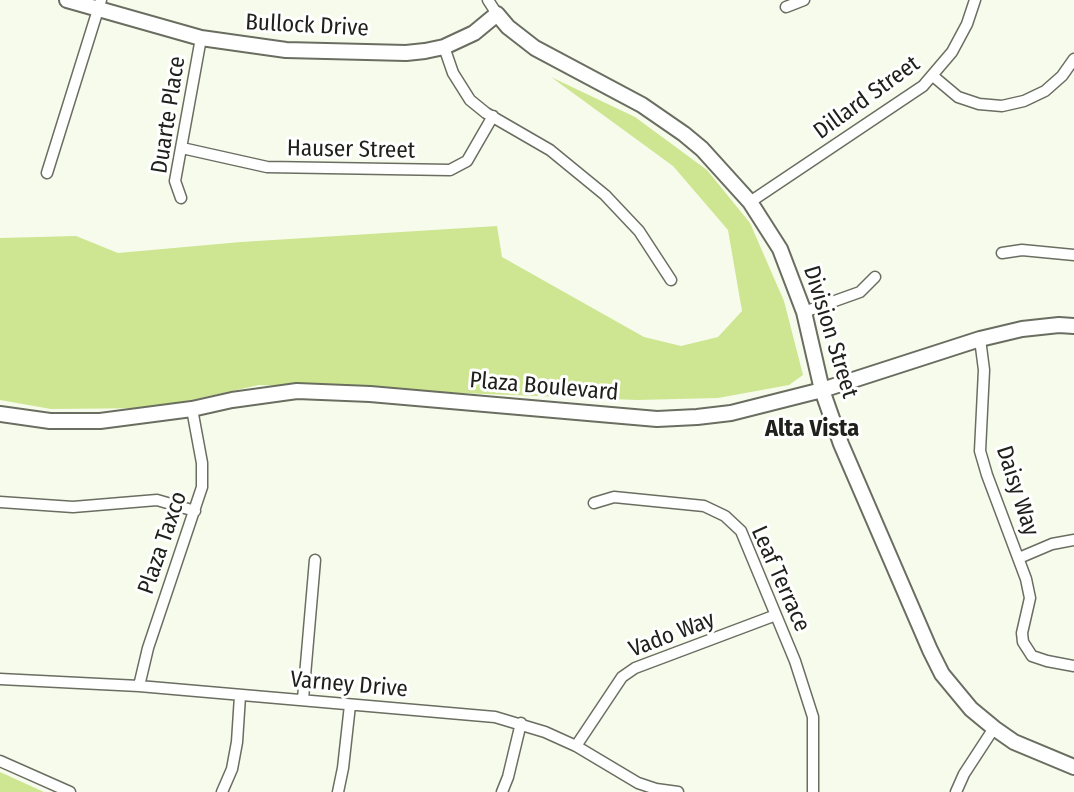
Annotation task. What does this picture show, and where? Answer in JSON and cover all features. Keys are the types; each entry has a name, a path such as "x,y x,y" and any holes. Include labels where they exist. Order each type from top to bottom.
{"main road":[{"name":"Bullock Drive","path":"67,0 99,5 221,43 286,50 406,53 444,47 474,33 497,14"},
{"name":"Division Street","path":"497,14 508,27 535,48 663,118 702,149 750,202 780,249 804,312 821,390 841,444 930,650 950,683 971,709 994,728 1014,742 1074,766"},
{"name":"Plaza Boulevard","path":"0,414 50,421 100,421 297,391 370,394 657,419 731,413 821,390 981,339 1022,329 1059,325 1074,327"}],"street":[{"name":"Division Street","path":"488,0 497,14"},
{"path":"786,7 804,0"},
{"name":"Dillard Street","path":"750,202 913,94 933,76 960,38 975,0"},
{"path":"47,173 99,5"},
{"name":"Duarte Place","path":"181,198 175,181 201,38"},
{"path":"444,47 462,90 470,100 550,150 605,195 639,231 671,280"},
{"path":"933,76 958,97 979,104 1002,106 1024,101 1045,91 1062,76 1074,59"},
{"name":"Hauser Street","path":"182,148 267,167 450,170 467,160 493,116"},
{"path":"1002,253 1023,250 1074,255"},
{"path":"804,312 860,292 875,277"},
{"name":"Daisy Way","path":"981,339 985,370 980,451 1019,558 1030,597 1021,633 1023,642 1032,656 1047,662 1074,666"},
{"name":"Plaza Taxco","path":"139,686 148,648 202,487 202,463 192,409"},
{"name":"Leaf Terrace","path":"594,503 614,497 696,505 718,512 741,531 802,677 813,717 813,792"},
{"path":"0,502 73,507 157,500 195,510"},
{"path":"1019,558 1052,544 1074,540"},
{"path":"303,699 315,560"},
{"name":"Vado Way","path":"576,746 622,677 635,668 776,615"},
{"name":"Varney Drive","path":"0,679 139,686 495,717 521,723 576,746 638,783 678,792"},
{"path":"222,792 232,769 240,696"},
{"path":"338,792 351,705"},
{"path":"502,792 521,723"},
{"path":"956,792 964,774 994,728"},
{"path":"0,761 70,792"}],"green space":[{"path":"551,77 635,117 707,170 750,223 784,301 803,375 789,385 718,398 637,400 259,385 155,408 51,409 0,400 0,238 76,236 118,253 241,242 497,226 502,257 644,337 681,346 718,337 742,311 728,230 673,166"},
{"path":"0,772 44,792 0,792"}],"district":[{"name":"Alta Vista","path":"812,429"}]}
